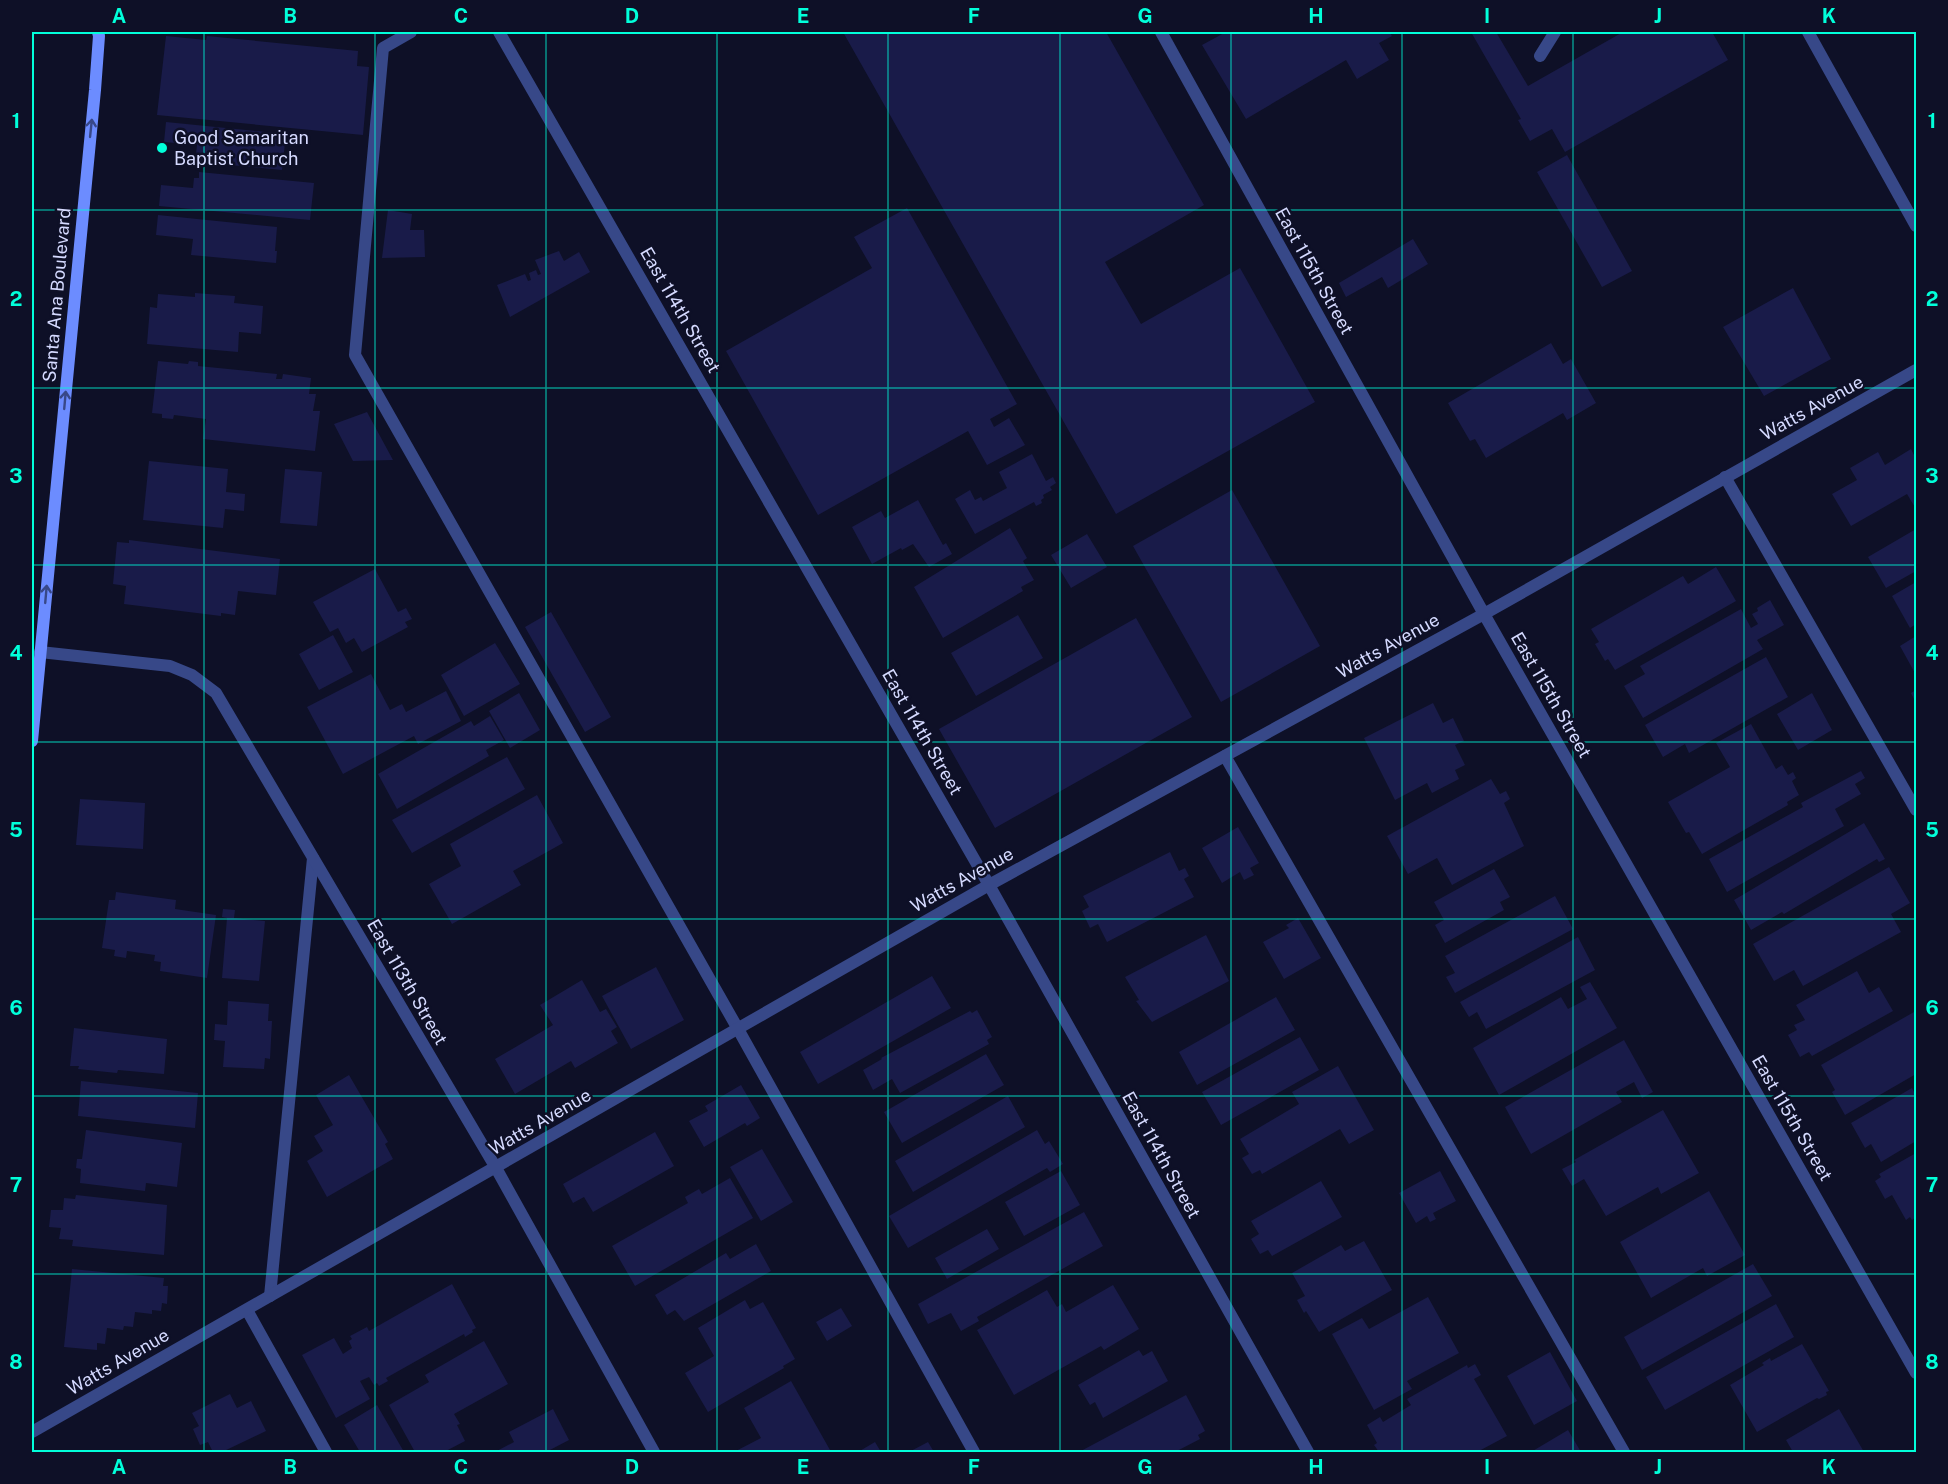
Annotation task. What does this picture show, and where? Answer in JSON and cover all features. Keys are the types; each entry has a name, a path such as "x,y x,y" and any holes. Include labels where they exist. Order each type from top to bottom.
{"street":[{"name":"Santa Ana Boulevard","path":"32,741 95,90 98,32"},
{"path":"411,32 384,48 355,355 738,1029 974,1452"},
{"name":"East 114th Street","path":"499,32 989,885 1308,1452"},
{"name":"East 115th Street","path":"1161,32 1484,614 1917,1373"},
{"path":"1540,56 1555,32"},
{"path":"1808,32 1917,226"},
{"name":"Watts Avenue","path":"32,1432 989,885 1484,614 1917,370"},
{"path":"1725,477 1917,810"},
{"name":"East 113th Street","path":"40,652 170,666 192,675 216,693 495,1168 654,1452"},
{"path":"1225,756 1624,1452"},
{"path":"270,1296 313,858"},
{"path":"247,1310 326,1452"}],"building":[{"path":"843,32 1106,32 1204,205 1105,262 1141,324 1240,268 1315,402 1116,514"},
{"path":"1226,32 1389,32 1392,36 1379,43 1389,60 1357,79 1346,60 1246,119 1202,45"},
{"path":"1471,32 1496,32 1528,86 1623,32 1712,32 1728,60 1565,152 1552,129 1530,141 1518,120 1521,119"},
{"path":"166,36 206,40 207,36 358,51 357,66 369,67 363,135 157,115"},
{"path":"166,122 286,134 282,170 200,162 201,154 196,154 197,145 164,142"},
{"path":"1567,155 1632,271 1602,287 1537,172"},
{"path":"199,172 314,183 310,220 159,206 161,185 193,188 194,178 199,178"},
{"path":"907,208 1017,404 990,419 994,427 1009,418 1025,445 987,465 968,431 818,515 726,351 872,268 854,237"},
{"path":"388,210 412,214 410,230 424,230 425,257 382,258"},
{"path":"158,215 277,227 276,263 191,255 193,239 156,235"},
{"path":"1413,239 1428,264 1388,288 1382,277 1346,297 1339,283"},
{"path":"559,251 564,261 579,252 590,272 510,317 497,285 525,274 528,281 531,280 529,273 536,270 538,275 541,274 535,260"},
{"path":"1793,288 1831,359 1764,396 1723,327"},
{"path":"195,293 235,296 234,303 263,306 261,334 239,332 238,352 147,344 150,307 157,308 158,294 195,297"},
{"path":"1551,343 1563,364 1571,359 1596,403 1567,420 1563,413 1486,458 1475,439 1470,441 1448,403"},
{"path":"158,361 188,364 189,361 198,362 198,366 277,374 276,379 282,379 283,374 311,378 309,394 316,394 313,411 320,411 315,451 203,439 206,419 174,415 173,419 162,418 162,414 152,413"},
{"path":"367,412 393,460 353,461 334,424"},
{"path":"1911,449 1916,459 1916,509 1907,494 1851,526 1832,494 1857,480 1850,468 1878,452 1885,465"},
{"path":"1032,454 1046,481 1053,477 1056,483 1050,487 1052,490 1043,495 1042,503 1036,506 1034,502 975,534 955,499 970,490 975,500 981,497 983,501 1007,488 999,472"},
{"path":"149,461 228,469 226,492 245,494 244,511 225,509 223,528 143,520"},
{"path":"285,469 322,472 317,526 280,523"},
{"path":"1232,490 1320,646 1221,702 1133,546"},
{"path":"918,500 943,545 946,543 952,554 929,567 913,544 872,564 852,527 881,511 885,518"},
{"path":"1010,528 1027,558 1023,561 1034,580 1021,587 1023,591 943,638 914,587"},
{"path":"1916,529 1916,571 1886,588 1868,557"},
{"path":"1087,534 1107,567 1071,588 1051,555"},
{"path":"129,540 280,559 276,595 238,591 235,615 221,613 221,616 124,604 126,586 113,584 117,542 129,543"},
{"path":"1716,567 1736,601 1615,670 1608,659 1605,661 1595,644 1599,642 1591,629 1683,576 1688,584"},
{"path":"375,569 398,612 406,608 412,619 405,622 408,627 362,652 354,638 346,643 338,628 330,632 313,602"},
{"path":"1916,582 1916,624 1910,628 1892,596"},
{"path":"1770,600 1784,625 1757,640 1763,649 1643,718 1624,686 1645,674 1640,666 1741,609 1751,628 1758,624 1752,614"},
{"path":"551,612 611,717 585,732 525,627"},
{"path":"1018,615 1043,658 976,696 951,653"},
{"path":"1136,618 1192,717 995,828 939,729"},
{"path":"333,635 353,672 319,690 299,654"},
{"path":"1916,636 1916,675 1900,646"},
{"path":"495,643 520,684 464,716 441,675"},
{"path":"1766,657 1788,697 1689,753 1685,744 1663,757 1645,725"},
{"path":"371,674 390,710 402,704 406,712 446,691 461,721 418,744 414,736 343,774 307,707"},
{"path":"1916,690 1916,703 1911,693"},
{"path":"519,693 540,730 510,748 489,711"},
{"path":"1812,693 1832,730 1798,750 1777,714"},
{"path":"1433,703 1443,723 1453,718 1464,741 1455,745 1465,765 1455,770 1459,779 1432,793 1427,783 1395,800 1364,738"},
{"path":"490,716 504,740 486,750 489,756 397,809 378,774 471,721 474,726"},
{"path":"1751,724 1776,769 1782,765 1788,775 1793,772 1796,778 1792,781 1799,795 1787,802 1788,805 1702,854 1689,832 1686,833 1668,802 1730,767 1716,743"},
{"path":"507,757 525,789 412,853 392,820"},
{"path":"1861,771 1865,778 1855,784 1861,794 1835,809 1844,826 1727,892 1709,859 1803,807 1801,803"},
{"path":"1491,779 1500,794 1506,791 1510,799 1504,803 1524,846 1452,885 1437,858 1408,874 1387,836"},
{"path":"537,795 563,843 513,871 521,885 452,924 429,884 461,866 450,844"},
{"path":"80,799 145,803 143,849 76,845"},
{"path":"1864,823 1885,859 1879,862 1877,859 1784,914 1782,912 1751,930 1734,900"},
{"path":"1238,827 1259,863 1250,868 1254,875 1244,880 1240,872 1222,883 1202,848"},
{"path":"1170,852 1179,871 1185,868 1189,876 1184,879 1194,897 1107,942 1098,924 1090,928 1082,911 1089,907 1083,896"},
{"path":"1889,867 1910,903 1891,914 1901,932 1803,986 1794,970 1774,981 1753,944"},
{"path":"1494,869 1510,897 1500,902 1504,910 1445,943 1435,925 1444,920 1434,902"},
{"path":"116,892 176,900 175,909 216,915 207,978 160,971 161,962 154,961 155,955 127,951 126,958 114,956 115,950 102,948 109,900 115,900"},
{"path":"1555,896 1573,929 1455,993 1446,977 1455,973 1445,956"},
{"path":"223,909 235,910 234,918 265,921 259,981 222,978 227,918 222,917"},
{"path":"1298,918 1321,958 1284,979 1263,942 1289,928 1286,925"},
{"path":"1206,935 1229,981 1152,1022 1136,1001 1139,1000 1125,977"},
{"path":"1578,937 1595,970 1486,1029 1477,1012 1469,1017 1460,1002"},
{"path":"656,967 684,1020 631,1049 602,996"},
{"path":"1857,971 1869,993 1879,987 1893,1011 1812,1056 1809,1052 1800,1057 1788,1035 1797,1030 1794,1025 1805,1020 1796,1005"},
{"path":"932,976 951,1008 818,1084 800,1052"},
{"path":"582,980 600,1012 606,1009 617,1027 611,1031 618,1043 575,1068 571,1061 515,1094 495,1059 553,1025 540,1005"},
{"path":"1590,982 1617,1028 1499,1095 1473,1048 1561,997 1568,1009 1587,999 1580,987"},
{"path":"1276,997 1295,1030 1197,1085 1179,1052"},
{"path":"228,1001 269,1004 268,1021 272,1021 270,1059 265,1058 264,1069 223,1067 225,1041 214,1040 215,1024 227,1025"},
{"path":"977,1010 992,1037 987,1040 989,1044 900,1093 892,1079 873,1090 863,1070 881,1058 970,1011 972,1013"},
{"path":"1914,1012 1916,1013 1916,1074 1845,1115 1832,1092 1835,1090 1821,1065"},
{"path":"74,1028 167,1039 164,1074 118,1070 117,1073 70,1066"},
{"path":"1300,1037 1319,1070 1221,1125 1202,1092"},
{"path":"1624,1040 1653,1092 1642,1098 1634,1082 1616,1092 1622,1102 1531,1154 1505,1107"},
{"path":"986,1054 1004,1085 902,1143 884,1112"},
{"path":"1338,1066 1374,1130 1349,1144 1340,1129 1262,1174 1260,1170 1252,1174 1242,1158 1249,1154 1240,1139 1299,1104 1292,1092"},
{"path":"349,1075 388,1142 385,1144 393,1159 327,1197 307,1161 323,1151 314,1136 333,1125 316,1095"},
{"path":"81,1081 198,1093 195,1128 78,1116"},
{"path":"741,1085 760,1118 747,1126 745,1123 704,1147 689,1121 708,1111 705,1106"},
{"path":"1912,1088 1916,1096 1916,1141 1881,1162 1871,1144 1865,1148 1851,1123"},
{"path":"1008,1096 1025,1127 913,1192 895,1161"},
{"path":"1663,1110 1699,1173 1661,1194 1658,1187 1606,1216 1584,1179 1572,1186 1562,1169"},
{"path":"86,1130 182,1143 177,1187 146,1183 145,1191 80,1183 81,1169 76,1168 77,1159 82,1159"},
{"path":"1037,1130 1045,1144 1049,1141 1063,1164 1050,1172 1047,1168 908,1248 889,1216"},
{"path":"655,1132 674,1166 593,1212 584,1197 573,1203 563,1184"},
{"path":"762,1149 793,1202 761,1221 730,1167"},
{"path":"1916,1153 1916,1217 1906,1220 1892,1195 1885,1199 1875,1181 1881,1177 1879,1174"},
{"path":"1061,1171 1080,1205 1024,1236 1005,1202"},
{"path":"1440,1171 1456,1201 1433,1213 1436,1219 1430,1222 1427,1216 1416,1223 1399,1193"},
{"path":"730,1178 753,1218 635,1286 612,1246 688,1203 685,1197 699,1189 702,1194"},
{"path":"1321,1181 1342,1217 1272,1256 1268,1250 1260,1254 1251,1239 1259,1234 1251,1221"},
{"path":"1709,1191 1745,1255 1707,1276 1703,1268 1651,1298 1620,1242"},
{"path":"76,1195 167,1205 164,1255 72,1246 73,1240 59,1239 61,1228 49,1227 51,1210 63,1210 64,1198 75,1199"},
{"path":"1084,1212 1103,1246 977,1317 979,1321 961,1331 951,1313 928,1324 918,1304"},
{"path":"987,1229 999,1249 947,1279 935,1258"},
{"path":"1364,1241 1392,1290 1319,1332 1297,1300 1305,1296 1292,1273 1341,1245 1345,1251"},
{"path":"756,1244 771,1271 684,1321 675,1310 667,1315 655,1295 726,1253 730,1259"},
{"path":"1753,1264 1772,1296 1642,1370 1624,1337"},
{"path":"72,1269 164,1278 163,1286 168,1286 167,1304 162,1303 161,1311 152,1310 152,1314 135,1312 133,1327 124,1326 123,1330 107,1328 105,1344 97,1343 97,1350 64,1347"},
{"path":"452,1284 476,1328 472,1330 473,1332 465,1337 464,1334 386,1378 388,1381 379,1386 377,1383 374,1385 369,1377 360,1381 370,1399 336,1418 302,1355 334,1338 343,1354 352,1348 349,1341 352,1339 350,1336 367,1327 369,1331"},
{"path":"1113,1285 1139,1329 1104,1350 1101,1346 1014,1395 977,1330 1047,1290 1057,1307 1062,1304 1066,1312"},
{"path":"1428,1297 1459,1353 1407,1381 1412,1389 1374,1410 1332,1334 1362,1318 1369,1329"},
{"path":"745,1300 750,1309 763,1302 795,1359 783,1366 784,1368 708,1412 685,1373 714,1356 698,1328"},
{"path":"1776,1304 1794,1337 1665,1410 1646,1377"},
{"path":"841,1308 852,1326 827,1341 816,1322"},
{"path":"484,1341 508,1384 454,1414 465,1441 444,1452 415,1452 389,1405 429,1382 425,1375"},
{"path":"1802,1344 1829,1391 1826,1392 1827,1395 1817,1398 1757,1432 1730,1385 1764,1365 1762,1363 1770,1358 1771,1361"},
{"path":"1139,1350 1143,1356 1152,1351 1168,1381 1103,1418 1095,1402 1090,1405 1078,1385"},
{"path":"1550,1352 1577,1401 1534,1425 1507,1376"},
{"path":"1475,1364 1481,1375 1474,1379 1507,1436 1477,1452 1379,1452 1374,1445 1377,1443 1367,1425 1380,1417 1383,1422 1411,1405 1407,1399 1467,1365 1468,1368"},
{"path":"791,1381 830,1450 826,1452 734,1452 761,1438 744,1408"},
{"path":"230,1394 237,1408 251,1401 266,1431 222,1452 213,1452 208,1442 200,1445 193,1429 199,1426 192,1413"},
{"path":"1186,1395 1205,1431 1198,1435 1200,1439 1175,1452 1079,1452"},
{"path":"377,1405 404,1452 360,1452 344,1425"},
{"path":"553,1409 569,1440 546,1452 495,1452 514,1442 509,1432"},
{"path":"1839,1409 1864,1452 1793,1452 1786,1440"},
{"path":"1568,1430 1581,1452 1531,1452"},
{"path":"875,1442 881,1452 858,1452"},
{"path":"928,1442 934,1452 909,1452"}],"place":[{"name":"Good Samaritan Baptist Church","path":"162,148"}]}
